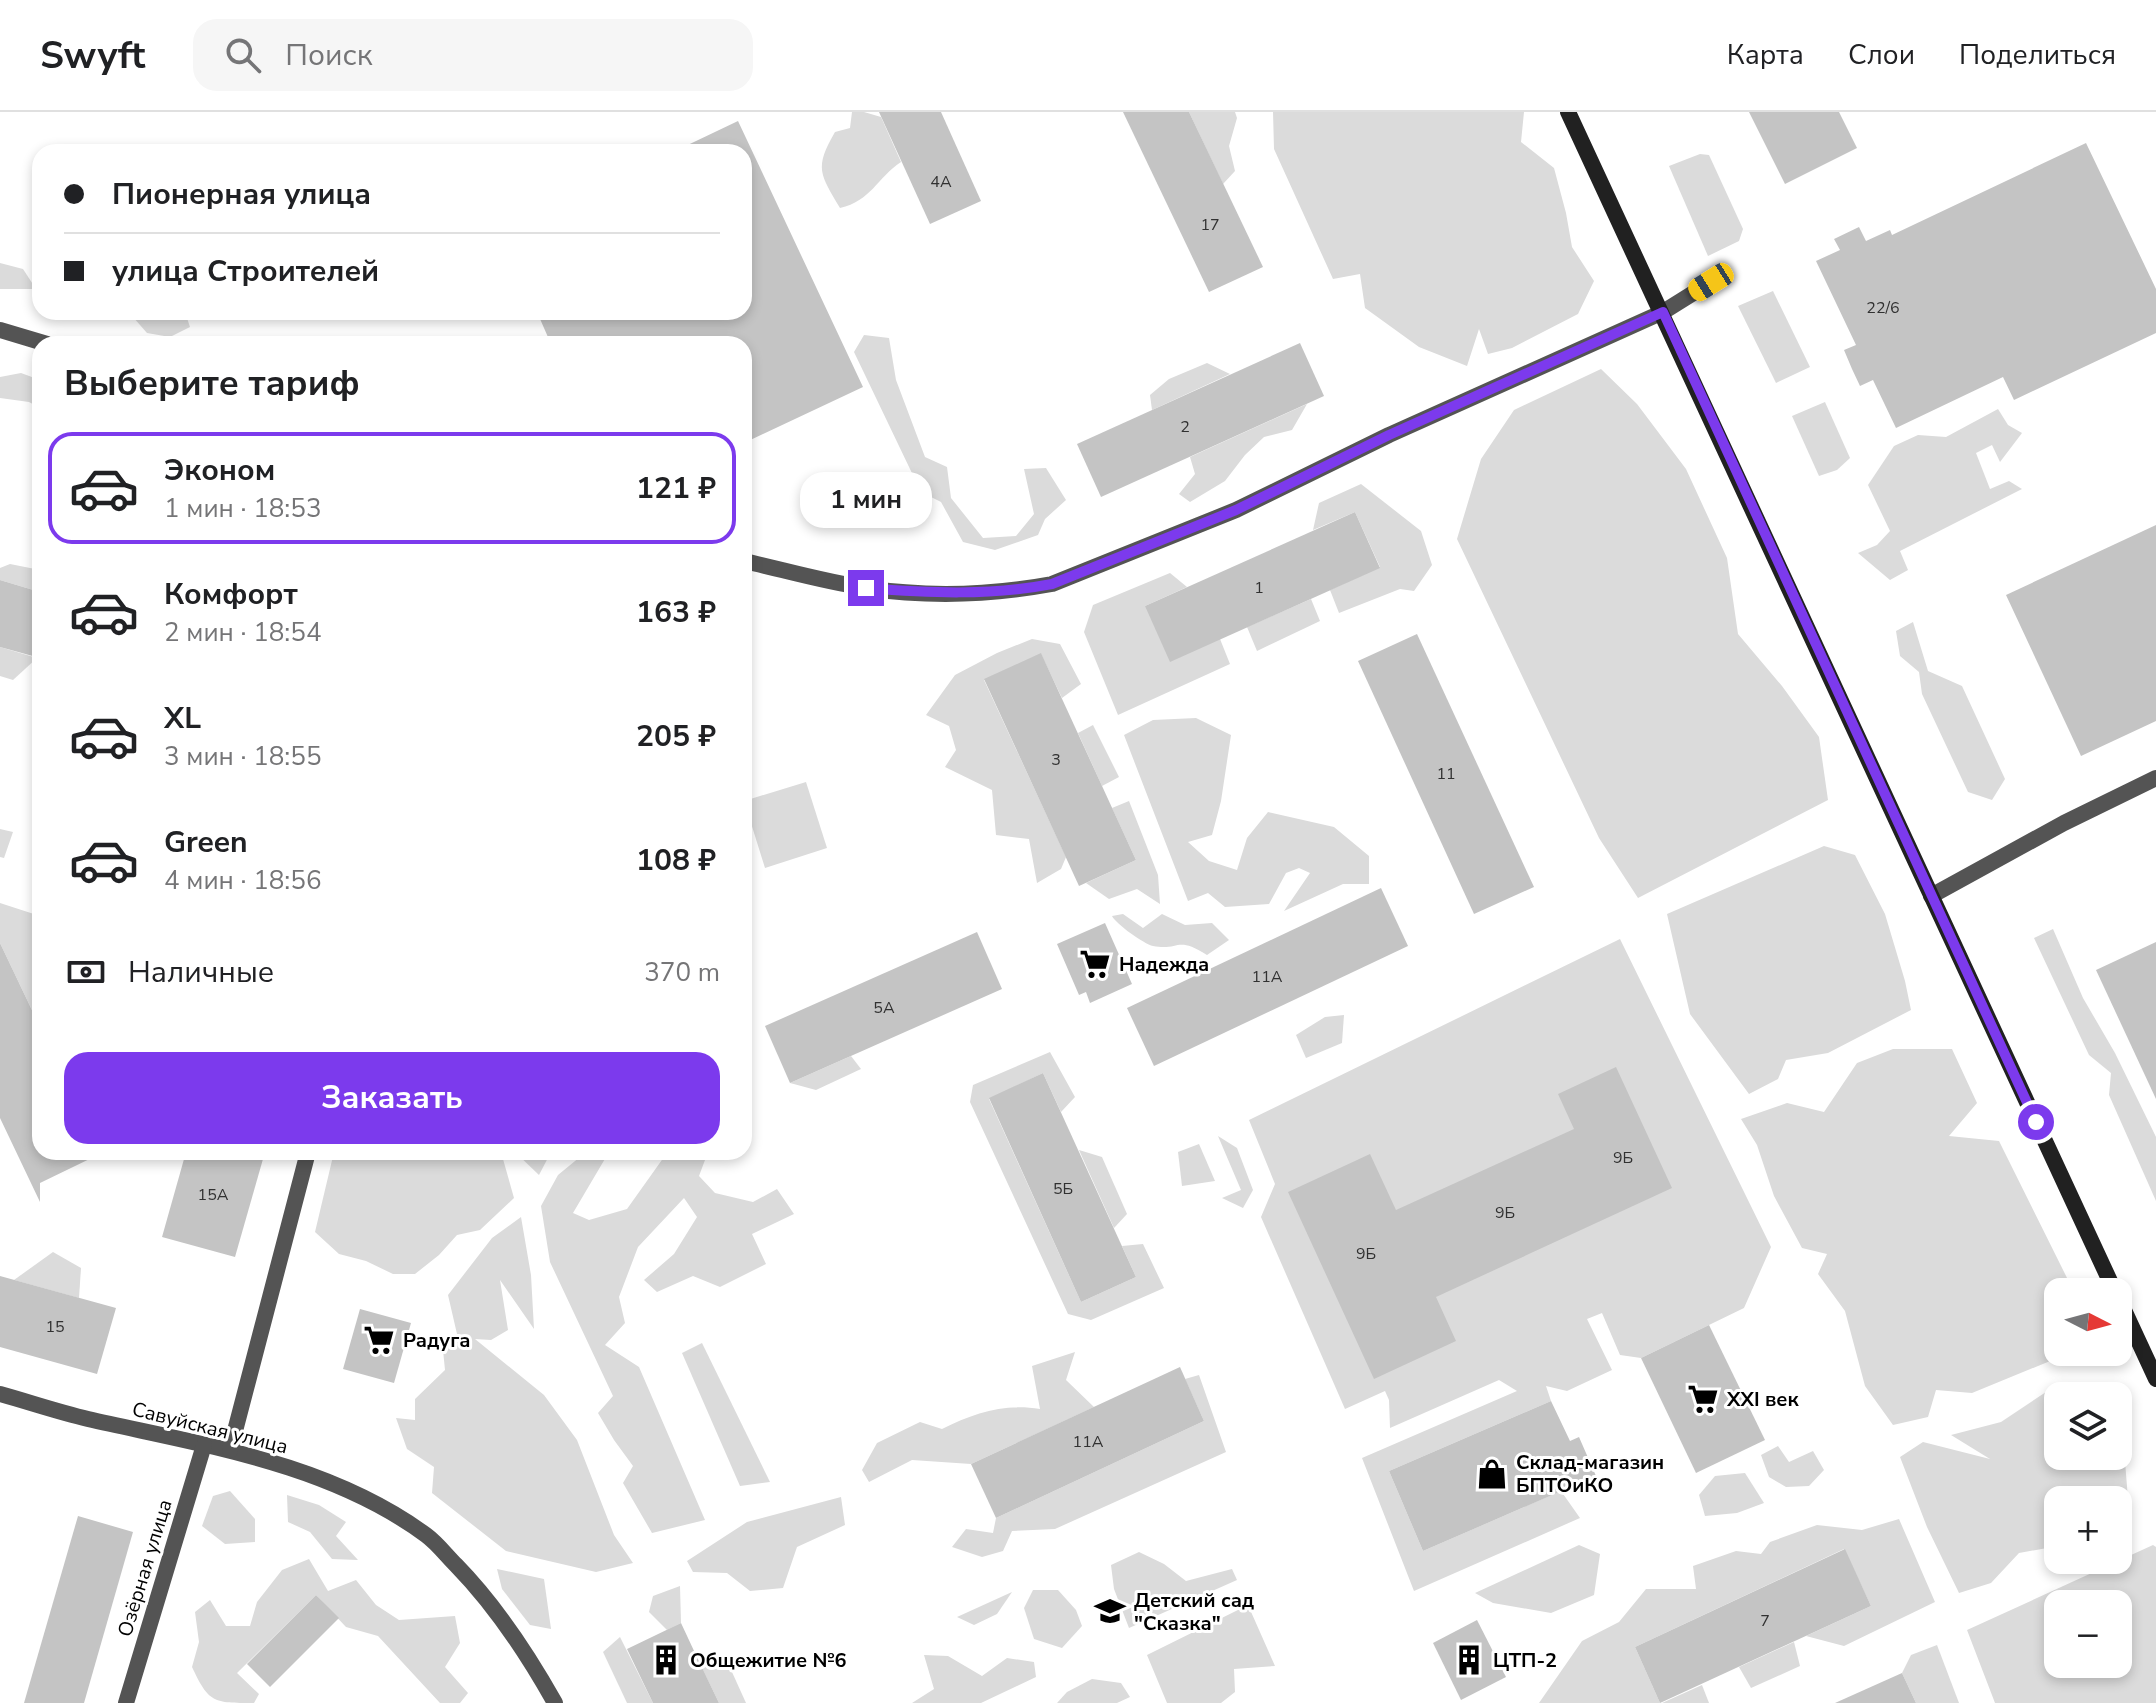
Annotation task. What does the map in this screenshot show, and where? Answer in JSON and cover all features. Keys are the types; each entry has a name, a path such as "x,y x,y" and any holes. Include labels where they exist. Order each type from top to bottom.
{"main road":[{"path":"1568,112 2109,1278"},
{"path":"2132,1327 2156,1379"}],"street":[{"path":"752,563 866,588 931,593 1029,589 1052,584 1236,510 1389,435 1663,312 1711,282"},
{"path":"0,330 32,340"},
{"path":"1931,896 2064,823 2156,778"},
{"path":"230,1450 306,1160"},
{"name":"Савуйская улица","path":"0,1394 84,1418 230,1450 319,1479 374,1503 427,1536 485,1595 533,1664 555,1703"},
{"name":"Озёрная улица","path":"126,1703 204,1445"}],"shaded area":[{"path":"852,112 881,117 901,162 867,195 840,208 824,179 822,163 835,132 850,128"},
{"path":"1189,112 1235,112 1237,118 1229,146 1235,171 1223,184"},
{"path":"1273,112 1524,112 1521,142 1554,168 1572,247 1594,281 1578,314 1512,348 1488,354 1479,329 1467,366 1419,347 1365,308 1360,274 1333,279 1274,149"},
{"path":"1700,154 1709,155 1743,229 1739,241 1708,256 1669,166"},
{"path":"0,263 23,269 32,283 32,289 0,289"},
{"path":"1773,291 1810,367 1776,383 1738,306"},
{"path":"136,320 188,320 190,327 172,336 147,333"},
{"path":"864,335 889,338 896,380 925,457 947,467 951,498 983,538 1016,536 1034,514 1024,469 1046,468 1066,500 1045,519 1038,535 995,550 963,542 941,502 921,492 854,352"},
{"path":"1207,363 1230,374 1152,410 1150,395 1169,379"},
{"path":"1601,369 1637,404 1686,469 1727,558 1738,634 1782,686 1819,737 1828,800 1638,898 1599,838 1457,539 1481,459 1514,410"},
{"path":"21,373 32,377 32,404 0,398 0,377"},
{"path":"1825,402 1850,458 1837,470 1819,476 1792,416"},
{"path":"1307,404 1292,430 1264,437 1225,481 1190,502 1179,494 1195,474 1190,457"},
{"path":"1998,409 2008,425 2022,433 2000,462 1992,445 1976,453 1990,489 2009,481 2022,489 1900,551 1908,570 1890,580 1858,553 1877,545 1890,531 1868,485 1894,446 1918,435 1946,437"},
{"path":"1361,484 1421,531 1432,565 1414,591 1400,589 1339,613 1330,590 1380,567 1355,512 1313,530 1319,503"},
{"path":"10,564 32,568 32,590 0,580 0,568"},
{"path":"1170,573 1187,587 1145,606 1220,639 1230,664 1118,715 1084,632 1093,605"},
{"path":"1311,599 1320,621 1257,651 1247,627"},
{"path":"1913,622 1928,671 1962,686 2005,779 1992,800 1968,792 1922,694 1919,672 1900,656 1896,631"},
{"path":"1032,639 1060,644 1081,684 1062,698 1041,654 984,680 1066,857 1061,869 1037,883 1029,839 996,835 992,790 945,767 956,750 949,726 926,715 955,675"},
{"path":"0,647 32,657 32,663 13,680 0,676"},
{"path":"1196,718 1231,735 1221,801 1212,835 1188,842 1209,861 1237,870 1247,838 1268,812 1334,827 1369,856 1369,884 1343,884 1284,911 1310,873 1299,868 1286,873 1269,904 1225,907 1208,893 1188,901 1124,735 1153,720"},
{"path":"1093,725 1119,777 1102,786 1078,733"},
{"path":"806,782 827,848 765,868 752,827 752,799"},
{"path":"1129,801 1158,875 1160,904 1137,889 1109,899 1086,883 1136,860 1112,808"},
{"path":"0,829 13,832 4,858 0,857"},
{"path":"1824,846 1855,855 1885,914 1911,1010 1828,1053 1786,1060 1778,1079 1749,1094 1690,1014 1667,914"},
{"path":"0,903 32,913 32,1010 0,943"},
{"path":"1123,914 1143,928 1162,914 1185,925 1212,923 1229,940 1207,955 1183,945 1153,946 1143,942 1112,916"},
{"path":"2053,929 2083,998 2115,1053 2156,1137 2156,1201 2109,1095 2111,1073 2089,1055 2034,938"},
{"path":"1620,939 1771,1247 1744,1308 1641,1358 1620,1355 1602,1313 1587,1319 1612,1370 1567,1391 1546,1386 1551,1401 1389,1471 1423,1551 1561,1491 1580,1518 1414,1591 1362,1458 1517,1391 1499,1380 1390,1428 1389,1400 1385,1391 1345,1409 1261,1217 1275,1184 1249,1120"},
{"path":"1344,1015 1342,1043 1306,1058 1296,1035 1325,1017"},
{"path":"1893,1049 1952,1049 1977,1103 1949,1136 1999,1141 2067,1278 2044,1278 2044,1363 1972,1393 1936,1390 1928,1417 1893,1425 1865,1386 1845,1311 1818,1274 1827,1254 1802,1248 1774,1196 1757,1145 1741,1119 1787,1103 1824,1112 1857,1063"},
{"path":"1050,1052 1075,1097 1061,1112 1043,1073 989,1099 1081,1302 1136,1277 1122,1246 1143,1244 1164,1288 1091,1320 1068,1314 970,1102 973,1085"},
{"path":"851,1056 861,1069 816,1090 790,1083"},
{"path":"1218,1136 1237,1148 1253,1190 1243,1208 1222,1198 1241,1190"},
{"path":"1199,1144 1215,1181 1182,1186 1178,1152"},
{"path":"1079,1150 1102,1157 1127,1214 1114,1228"},
{"path":"332,1160 503,1160 514,1198 480,1230 457,1235 439,1255 415,1274 393,1274 366,1261 339,1254 315,1232"},
{"path":"523,1160 547,1160 539,1175"},
{"path":"576,1160 604,1160 573,1213 589,1220 627,1209 662,1160 705,1160 699,1176 715,1193 753,1202 777,1189 794,1214 752,1234 766,1264 720,1287 693,1276 657,1292 644,1280 674,1254 697,1217 684,1198 638,1247 619,1297 625,1323 605,1345 639,1367 705,1520 652,1533 623,1483 633,1466 598,1413 613,1396 550,1262 541,1206 558,1175"},
{"path":"521,1217 531,1275 534,1329 500,1280 508,1330 491,1340 475,1339 544,1395 577,1440 614,1535 633,1563 596,1572 506,1551 432,1493 434,1467 407,1449 396,1418 415,1420 415,1399 445,1370 442,1340 457,1334 448,1295 492,1238"},
{"path":"53,1252 81,1268 79,1298 14,1280"},
{"path":"702,1343 770,1482 740,1486 682,1353"},
{"path":"1075,1352 1066,1380 1094,1407 971,1464 912,1460 869,1482 862,1470 877,1443 920,1422 942,1429 990,1411 1014,1407 1040,1409 1032,1366"},
{"path":"1199,1375 1226,1452 1055,1529 1012,1531 1003,1551 982,1557 952,1547 966,1529 993,1533 996,1518 1204,1421 1185,1379"},
{"path":"2044,1393 2044,1470 2126,1470 2127,1486 2044,1486 2044,1549 2019,1553 1991,1583 1959,1593 1927,1527 1900,1457 1923,1442 1990,1459 1951,1435 2001,1422"},
{"path":"1778,1446 1789,1462 1813,1451 1824,1470 1809,1486 1786,1487 1769,1477 1761,1455"},
{"path":"1745,1473 1764,1503 1737,1513 1705,1516 1699,1495 1715,1476"},
{"path":"230,1491 255,1519 255,1542 225,1544 202,1526 213,1496"},
{"path":"287,1495 319,1505 346,1522 336,1536 358,1560 332,1559 310,1532 288,1522"},
{"path":"841,1497 845,1525 797,1547 783,1588 750,1591 727,1573 693,1572 687,1561 747,1522"},
{"path":"1899,1519 1935,1602 1844,1646 1806,1636 1871,1606 1844,1549 1635,1647 1660,1703 1539,1703 1582,1641 1619,1622 1646,1589 1696,1589 1693,1566 1736,1551 1761,1554 1770,1542 1817,1525 1862,1530"},
{"path":"1579,1545 1600,1554 1594,1595 1551,1613 1493,1603 1475,1593"},
{"path":"2153,1545 2156,1547 2156,1703 1995,1703 1967,1630 2044,1595 2044,1678 2132,1678 2132,1590 2055,1590 2090,1574 2132,1574 2132,1555"},
{"path":"1139,1552 1164,1564 1186,1581 1232,1569 1237,1580 1129,1628 1114,1589 1111,1565"},
{"path":"309,1559 328,1591 356,1580 376,1605 399,1620 455,1616 460,1643 445,1667 468,1693 460,1703 440,1703 378,1636 346,1627 316,1595 237,1673 259,1694 254,1703 221,1701 208,1694 192,1667 199,1642 195,1612 210,1600 226,1626 250,1626 257,1602 282,1570"},
{"path":"497,1569 544,1579 551,1629 530,1625 502,1589"},
{"path":"680,1586 681,1623 667,1630 649,1612 653,1596"},
{"path":"1033,1590 1058,1590 1076,1610 1082,1626 1062,1648 1034,1639 1024,1608"},
{"path":"1012,1592 997,1614 974,1625 957,1617"},
{"path":"1248,1605 1275,1666 1234,1669 1235,1692 1221,1703 1167,1703 1147,1655"},
{"path":"620,1637 653,1703 627,1703 603,1652"},
{"path":"1794,1642 1800,1666 1751,1688 1739,1667"},
{"path":"1937,1645 1959,1703 1916,1703 1902,1673 1911,1655"},
{"path":"924,1655 948,1656 982,1676 1007,1658 1034,1662 1036,1677 981,1703 912,1703 934,1689"},
{"path":"727,1661 746,1703 719,1703 702,1668"},
{"path":"1092,1679 1121,1683 1130,1697 1117,1703 1057,1703 1067,1692"},
{"path":"1702,1685 1709,1703 1662,1703"}],"building":[{"path":"879,112 941,112 981,201 930,224"},
{"path":"1123,112 1189,112 1263,267 1209,292"},
{"path":"1749,112 1839,112 1857,148 1785,184"},
{"path":"738,121 749,144 690,144"},
{"path":"2086,143 2156,289 2156,333 2014,400 2003,377 1896,428 1873,380 1860,386 1844,350 1856,345 1816,261 1840,250 1834,239 1859,227 1866,241 1890,230 1892,235"},
{"path":"752,151 863,387 752,439 752,336 548,336 540,320 752,320"},
{"path":"1300,343 1324,396 1101,497 1077,444"},
{"path":"1355,512 1380,568 1170,662 1145,606"},
{"path":"2156,525 2156,721 2081,756 2006,595"},
{"path":"0,580 32,590 32,656 0,647"},
{"path":"1417,634 1534,887 1474,914 1358,661"},
{"path":"1041,653 1136,860 1079,886 984,679"},
{"path":"1381,888 1408,946 1154,1066 1127,1008"},
{"name":"Надежда","path":"1105,923 1132,984 1090,1003 1086,992 1079,995 1057,944"},
{"path":"977,932 1002,989 790,1083 765,1026"},
{"path":"2156,942 2156,1099 2096,970"},
{"path":"0,943 32,1010 32,1160 87,1160 40,1183 40,1202 0,1118"},
{"path":"1616,1067 1672,1188 1436,1297 1456,1341 1374,1379 1288,1192 1370,1154 1396,1210 1574,1129 1558,1094"},
{"path":"1043,1073 1136,1277 1081,1302 989,1098"},
{"path":"184,1160 263,1160 235,1257 162,1237"},
{"path":"0,1276 116,1308 97,1374 0,1347"},
{"name":"Радуга","path":"360,1309 411,1323 394,1383 343,1369"},
{"name":"XXI век","path":"1709,1325 1765,1440 1696,1473 1641,1358"},
{"path":"1180,1367 1204,1421 996,1518 971,1464"},
{"name":"Склад-магазин БПТОиКО","path":"1551,1401 1570,1441 1579,1437 1596,1476 1423,1551 1389,1471"},
{"path":"78,1516 133,1532 84,1703 24,1703"},
{"path":"1845,1549 1871,1606 1660,1703 1635,1647"},
{"path":"316,1595 339,1618 270,1687 247,1664"},
{"name":"ЦТП-2","path":"1477,1620 1506,1677 1461,1700 1433,1643"},
{"name":"Общежитие №6","path":"681,1623 719,1703 653,1703 627,1649"},
{"path":"1902,1673 1916,1703 1835,1703"}],"place":[{"name":"Надежда","path":"1095,964"},
{"name":"Радуга","path":"379,1340"},
{"name":"XXI век","path":"1703,1399"},
{"name":"Склад-магазин БПТОиКО","path":"1492,1474"},
{"name":"Детский сад \"Сказка\"","path":"1110,1611"},
{"name":"Общежитие №6","path":"666,1660"},
{"name":"ЦТП-2","path":"1469,1660"}],"route":[{"path":"866,588 931,593 1029,589 1052,584 1236,510 1389,435 1663,312 2036,1122"}]}
